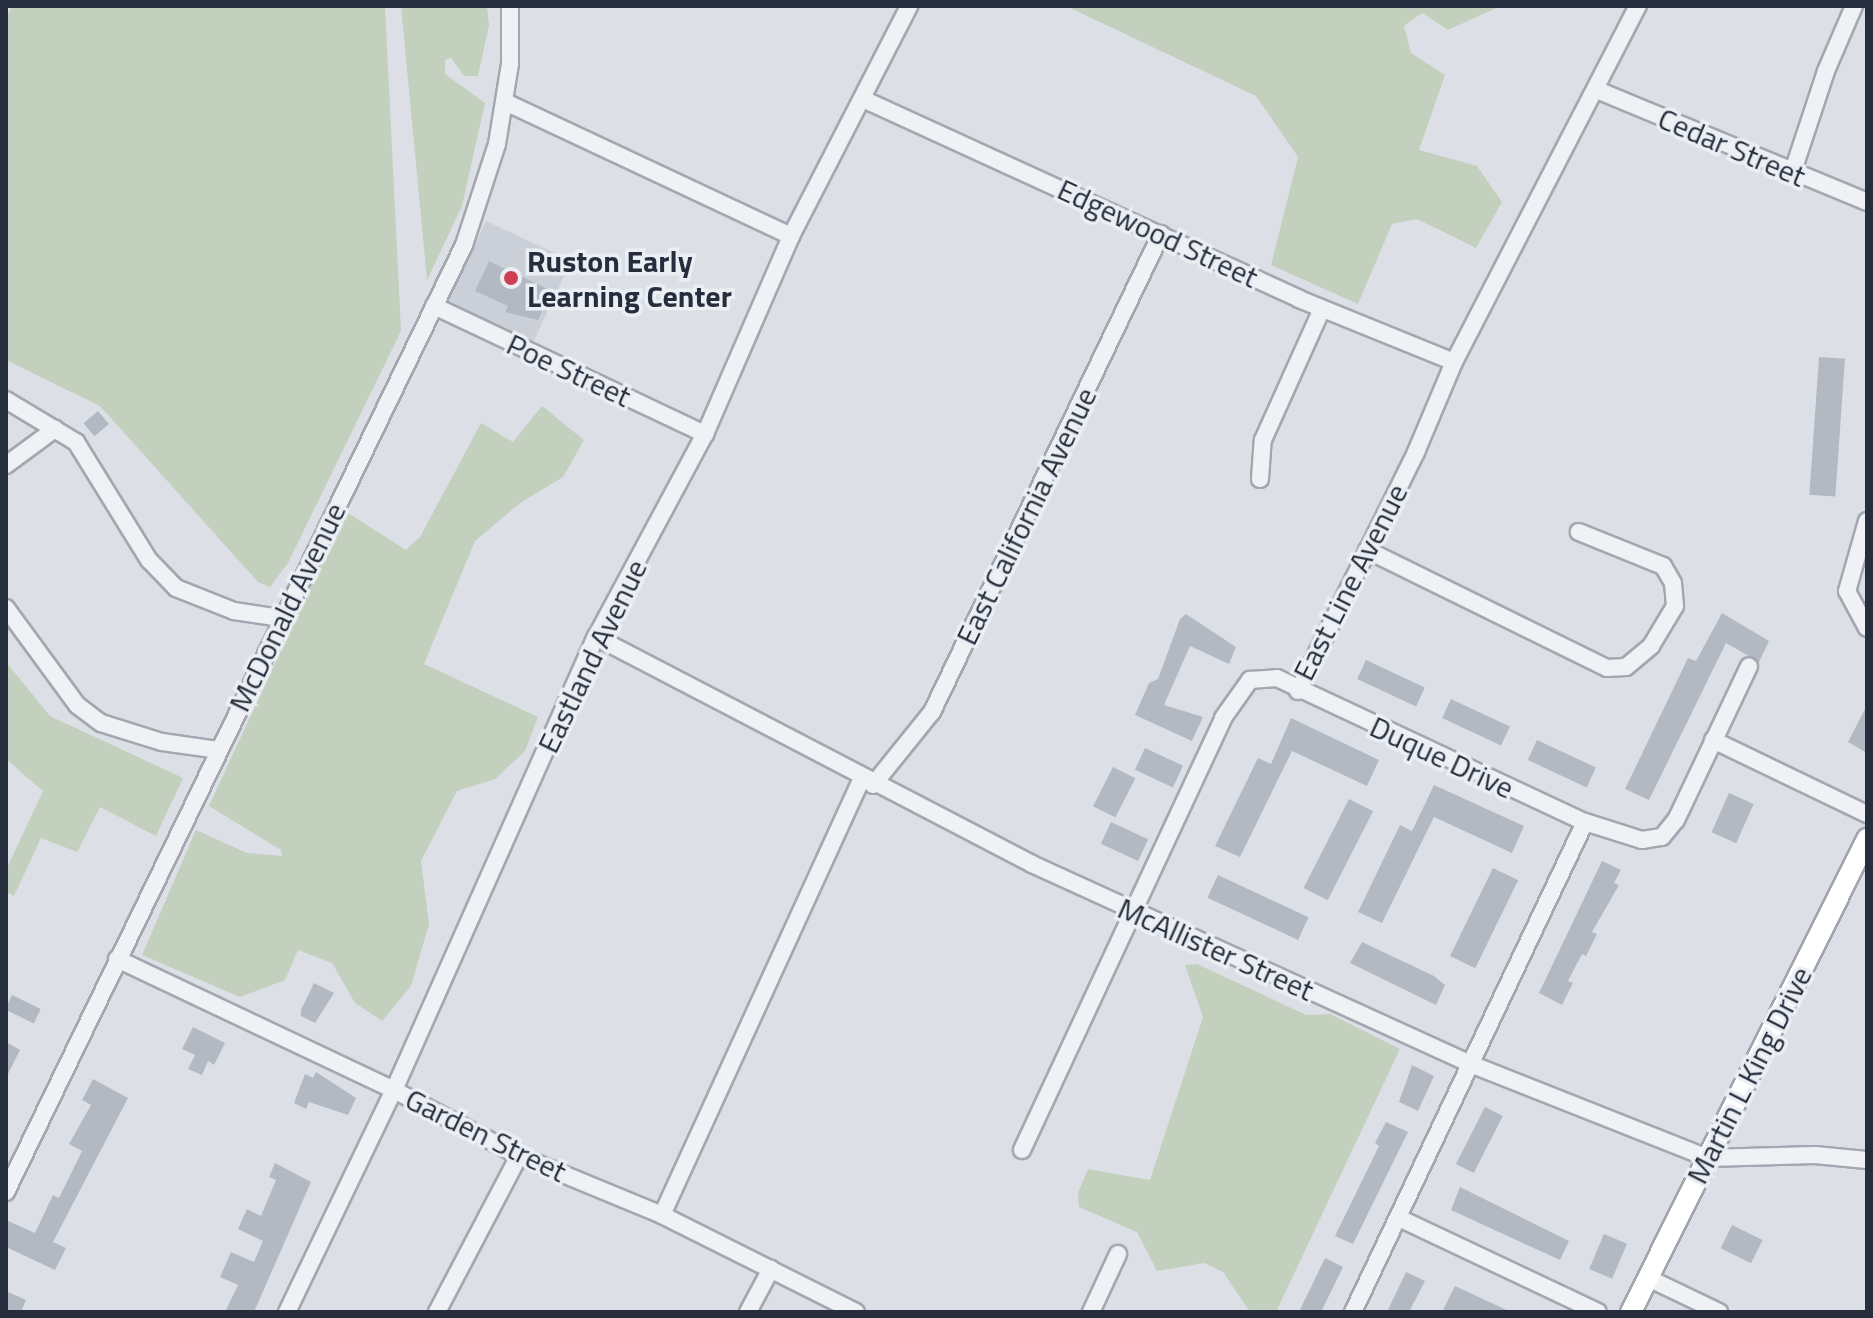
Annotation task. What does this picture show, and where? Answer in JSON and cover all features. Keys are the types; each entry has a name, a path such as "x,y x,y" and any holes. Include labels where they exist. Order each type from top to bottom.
{"main road":[{"name":"Martin L King Drive","path":"1631,1312 1867,839"}],"street":[{"name":"McDonald Avenue","path":"6,1192 434,306 487,184 505,102 510,6"},
{"name":"Eastland Avenue","path":"287,1312 394,1090 596,637 705,434 791,236 909,6"},
{"name":"East Line Avenue","path":"1022,1150 1223,718 1250,680 1277,678 1298,691 1454,362 1638,6"},
{"path":"1792,174 1826,71 1854,6"},
{"name":"Cedar Street","path":"1597,90 1792,174 1867,202"},
{"name":"Edgewood Street","path":"863,99 1322,309 1454,362"},
{"path":"505,102 791,236"},
{"name":"East California Avenue","path":"662,1215 868,781 932,712 1161,234"},
{"name":"Poe Street","path":"434,306 705,434"},
{"path":"1260,479 1263,440 1322,309"},
{"path":"6,400 76,442 149,560 176,588 234,611 281,618"},
{"path":"6,465 55,429"},
{"path":"1867,521 1847,591 1867,628"},
{"path":"1367,550 1607,668 1626,667 1651,646 1675,606 1673,583 1663,566 1579,532"},
{"path":"6,608 77,705 101,723 162,742 219,750"},
{"name":"McAllister Street","path":"596,637 868,781 1135,912 1473,1065 1708,1158 1815,1155 1867,1160"},
{"name":"Duque Drive","path":"1298,691 1585,822 1642,840 1662,837 1676,820 1749,666"},
{"path":"1713,740 1867,814"},
{"path":"1353,1312 1473,1065 1585,822"},
{"name":"Garden Street","path":"117,959 394,1090 519,1156 662,1215 856,1312"},
{"path":"437,1312 519,1156"},
{"path":"1399,1218 1598,1312"},
{"path":"1091,1312 1118,1254"},
{"path":"748,1312 771,1269"},
{"path":"1648,1278 1719,1312"}],"shaded area":[{"name":"Ruston Early Learning Center","path":"486,221 571,261 534,341 448,302"}],"green space":[{"path":"12,6 385,6 401,331 288,563 270,587 258,582 100,406 6,360 6,19"},
{"path":"401,6 487,6 489,25 478,76 464,76 451,58 445,60 445,74 485,103 462,206 427,280"},
{"path":"1066,6 1501,6 1448,30 1422,13 1404,26 1411,53 1445,75 1419,150 1477,166 1502,202 1476,248 1417,219 1392,224 1358,304 1271,265 1298,157 1256,96"},
{"path":"542,406 584,440 563,477 520,503 475,541 424,664 538,717 525,751 495,779 457,791 421,861 429,924 411,986 382,1021 355,1003 332,963 298,950 285,980 240,997 142,955 196,830 247,853 282,856 281,850 209,806 345,511 406,550 420,537 481,423 513,442"},
{"path":"6,662 50,716 183,778 156,836 100,807 77,852 41,838 14,896 6,892 6,870 43,791 6,759"},
{"path":"1197,964 1306,1015 1330,1014 1400,1049 1276,1312 1250,1312 1223,1272 1204,1263 1157,1271 1137,1232 1079,1207 1078,1193 1088,1169 1150,1180 1203,1017 1185,965"}],"building":[{"path":"489,261 552,291 538,320 505,312 508,306 475,291"},
{"path":"1819,357 1845,359 1835,496 1809,495"},
{"path":"98,411 109,424 94,436 83,423"},
{"path":"1722,613 1769,641 1759,662 1726,643 1649,800 1625,789 1688,658 1696,661"},
{"path":"1186,614 1236,647 1229,664 1190,646 1164,705 1203,717 1192,741 1135,715 1149,683 1158,679 1180,619"},
{"path":"1366,660 1425,687 1416,707 1357,679"},
{"path":"1451,699 1510,726 1501,746 1442,718"},
{"path":"1867,705 1867,753 1848,742"},
{"path":"1291,718 1379,760 1367,786 1292,751 1240,857 1215,846 1258,758 1271,764"},
{"path":"1537,740 1596,767 1587,787 1528,760"},
{"path":"1145,748 1183,766 1173,788 1135,770"},
{"path":"1113,767 1135,778 1115,818 1093,806"},
{"path":"1434,785 1524,826 1512,853 1434,817 1382,923 1358,912 1400,825 1412,831"},
{"path":"1729,793 1754,804 1736,843 1712,832"},
{"path":"1349,799 1373,811 1328,900 1304,888"},
{"path":"1111,822 1148,839 1138,861 1101,844"},
{"path":"1602,861 1621,870 1614,883 1619,885 1592,932 1597,934 1586,956 1582,954 1568,981 1573,983 1562,1005 1539,993"},
{"path":"1493,868 1518,880 1475,968 1450,956"},
{"path":"1218,875 1309,917 1298,940 1207,898"},
{"path":"1362,942 1434,976 1445,985 1436,1005 1350,963"},
{"path":"314,983 334,993 315,1023 301,1016"},
{"path":"12,995 41,1009 34,1023 6,1010"},
{"path":"193,1027 225,1043 214,1065 208,1061 202,1075 188,1069 195,1055 182,1049"},
{"path":"6,1042 20,1050 6,1078"},
{"path":"1412,1065 1434,1076 1418,1111 1399,1102"},
{"path":"316,1072 356,1098 348,1115 309,1102 306,1109 294,1103 305,1074 313,1078"},
{"path":"93,1079 128,1098 53,1242 66,1248 55,1270 6,1247 6,1220 35,1233 53,1195 59,1198 82,1151 69,1144 91,1105 82,1100"},
{"path":"1485,1107 1503,1116 1474,1173 1456,1164"},
{"path":"1386,1122 1408,1132 1353,1244 1335,1236 1379,1146 1375,1143"},
{"path":"275,1163 311,1182 254,1312 225,1312 238,1285 220,1277 231,1252 254,1262 263,1241 238,1229 247,1209 261,1216 276,1180 269,1177"},
{"path":"1460,1187 1569,1241 1560,1260 1451,1210"},
{"path":"1732,1225 1763,1240 1751,1263 1721,1248"},
{"path":"1604,1234 1627,1244 1612,1279 1589,1269"},
{"path":"1325,1258 1343,1267 1321,1312 1299,1312"},
{"path":"1406,1272 1425,1281 1409,1312 1387,1312"},
{"path":"1455,1286 1511,1312 1442,1312"},
{"path":"6,1291 26,1300 21,1312 6,1312"}],"place":[{"name":"Ruston Early Learning Center","path":"511,278"}]}
